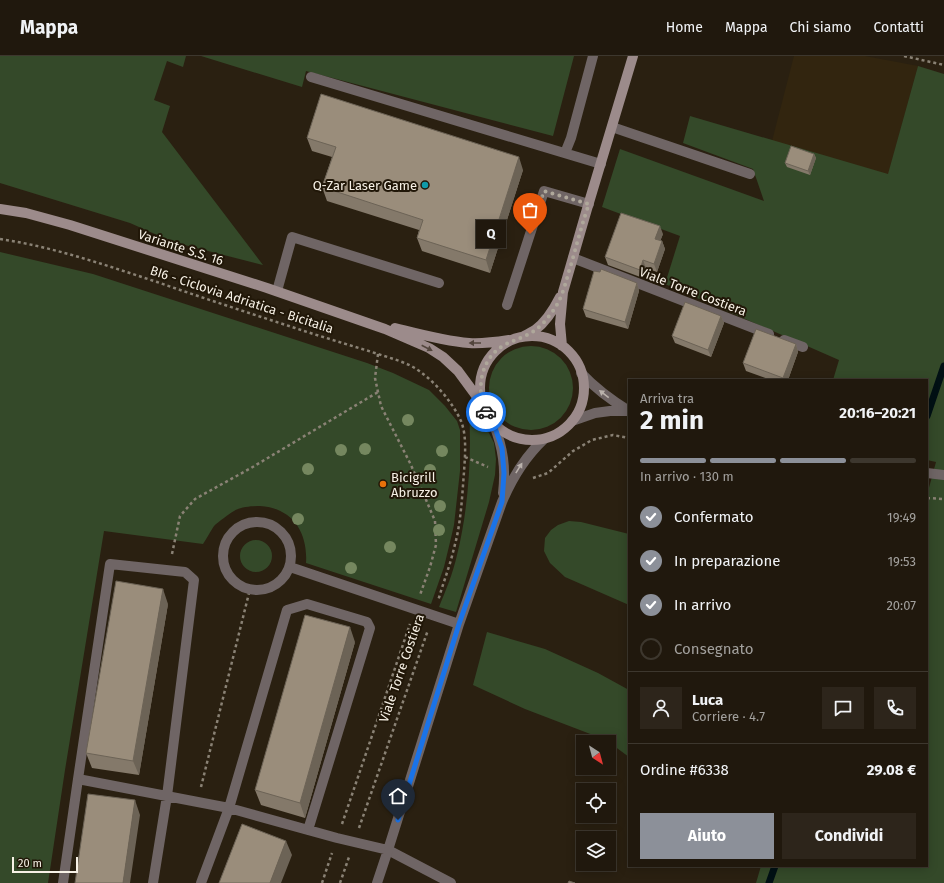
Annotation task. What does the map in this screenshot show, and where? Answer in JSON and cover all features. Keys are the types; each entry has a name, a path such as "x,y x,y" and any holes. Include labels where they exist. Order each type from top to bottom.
{"street":[{"path":"565,153 571,138 593,56"},
{"path":"562,346 560,324 563,292 634,56"},
{"path":"311,78 601,164"},
{"path":"612,127 750,174"},
{"path":"507,304 544,191 589,204"},
{"name":"Variante S.S. 16","path":"0,209 26,213 70,225 277,291 393,332 429,348 443,357 458,371 483,405"},
{"path":"277,291 292,237 439,283"},
{"name":"Viale Torre Costiera","path":"573,258 803,348"},
{"path":"518,339 532,337 553,341 562,346 574,358 581,373 584,390 582,401 572,421 560,432 544,439 530,440 517,438 505,433 494,425 487,416 483,405 480,390 482,374 489,359 500,348 535,330 543,322 551,313 563,292"},
{"name":"Variante S.S. 16","path":"352,317 430,337 468,343 518,339"},
{"path":"581,373 598,390 628,410"},
{"path":"572,421 610,411 628,411"},
{"path":"494,425 502,448 504,460 502,502"},
{"path":"377,883 459,624 502,502 523,462 544,439"},
{"path":"928,473 944,475"},
{"path":"256,522 267,523 277,528 285,535 290,545 292,556 290,567 281,580 274,586 259,590 250,589 240,585 232,579 226,569 223,558 224,548 228,538 240,526 256,522"},
{"path":"63,883 110,564 185,572 194,580 167,796 153,883"},
{"path":"290,567 459,624"},
{"path":"201,883 229,808 288,610 307,604 367,622 370,628 308,830"},
{"path":"78,779 229,808 337,838 388,850 451,883"}],"path":[{"path":"904,56 944,65"},
{"name":"BI6 - Ciclovia Adriatica - Bicitalia","path":"0,239 22,242 111,267 308,332 396,359 423,374 435,384 458,414"},
{"path":"322,883 430,567 436,544 435,521 411,465 381,406 375,378 378,354"},
{"path":"168,570 180,516 195,499 251,468 378,392"},
{"name":"Viale Torre Costiera","path":"340,883 433,616 455,546 462,501 465,457 464,431 458,414"},
{"path":"530,478 548,473 573,451 592,440 613,436 628,438"},
{"path":"465,457 493,470"},
{"path":"928,498 944,499"},
{"path":"197,802 250,589"}],"shaded area":[{"path":"794,56 865,56 918,66 888,175 772,141"}],"green space":[{"path":"0,56 186,56 183,67 167,61 154,100 170,106 162,132 263,265 173,242 130,223 0,183"},
{"path":"201,56 574,56 553,136 306,71 302,87"},
{"path":"918,66 944,74 944,883 756,883 761,867 928,867 928,491 936,462 928,460 928,379 833,379 839,360 665,284 680,236 602,207 620,149 764,201 753,169 683,143 690,116 888,174"},
{"path":"0,252 93,274 367,363 393,373 429,390 457,421 460,430 460,471 454,525 444,567 431,604 306,563 306,552 301,532 290,517 272,508 254,506 237,510 214,526 203,544 104,531 48,883 0,883"},
{"path":"531,346 547,349 561,358 570,372 573,388 570,404 561,418 547,427 531,430 515,427 501,418 492,404 489,388 492,372 501,358 515,349"},
{"path":"469,412 489,433 494,443 496,459 495,475 489,502 456,612 439,607 453,568 464,520 470,447"},
{"path":"569,521 581,522 628,534 628,605 565,577 550,563 544,551 545,538 551,530 558,525"},
{"path":"256,540 262,541 269,547 272,556 271,562 265,569 256,572 250,571 243,565 240,556 241,550 247,543"},
{"path":"487,632 545,649 598,673 628,689 628,756 616,747 616,735 593,735 525,709 473,685"}],"building":[{"name":"Q-Zar Laser Game","path":"321,94 519,157 486,260 417,238 423,220 322,187 336,147 307,138"},
{"path":"791,146 814,154 808,171 785,163"},
{"path":"621,213 660,226 655,239 662,241 654,264 643,260 640,270 605,257"},
{"path":"601,269 637,283 625,322 583,309 594,271 600,272"},
{"path":"685,302 721,316 708,350 672,336"},
{"path":"756,329 796,344 783,378 743,363"},
{"path":"116,581 163,589 133,761 86,753"},
{"path":"305,615 350,627 300,803 255,790"},
{"path":"88,794 135,800 123,883 75,883"},
{"path":"242,824 286,841 270,883 219,883"}],"waterway":[{"path":"928,413 944,366"},
{"path":"769,883 775,867"}],"way so far":[{"path":"486,412 480,390 482,374 489,359 500,348 535,330 551,313 563,292 589,204 544,191 530,234"}],"place":[{"name":"Q-Zar Laser Game","path":"425,185"},
{"name":"Q","path":"530,234"},
{"name":"Bicigrill Abruzzo","path":"383,484"}],"route":[{"path":"398,820 459,624 502,502 504,460 502,448 494,425 487,416 486,412"}]}
